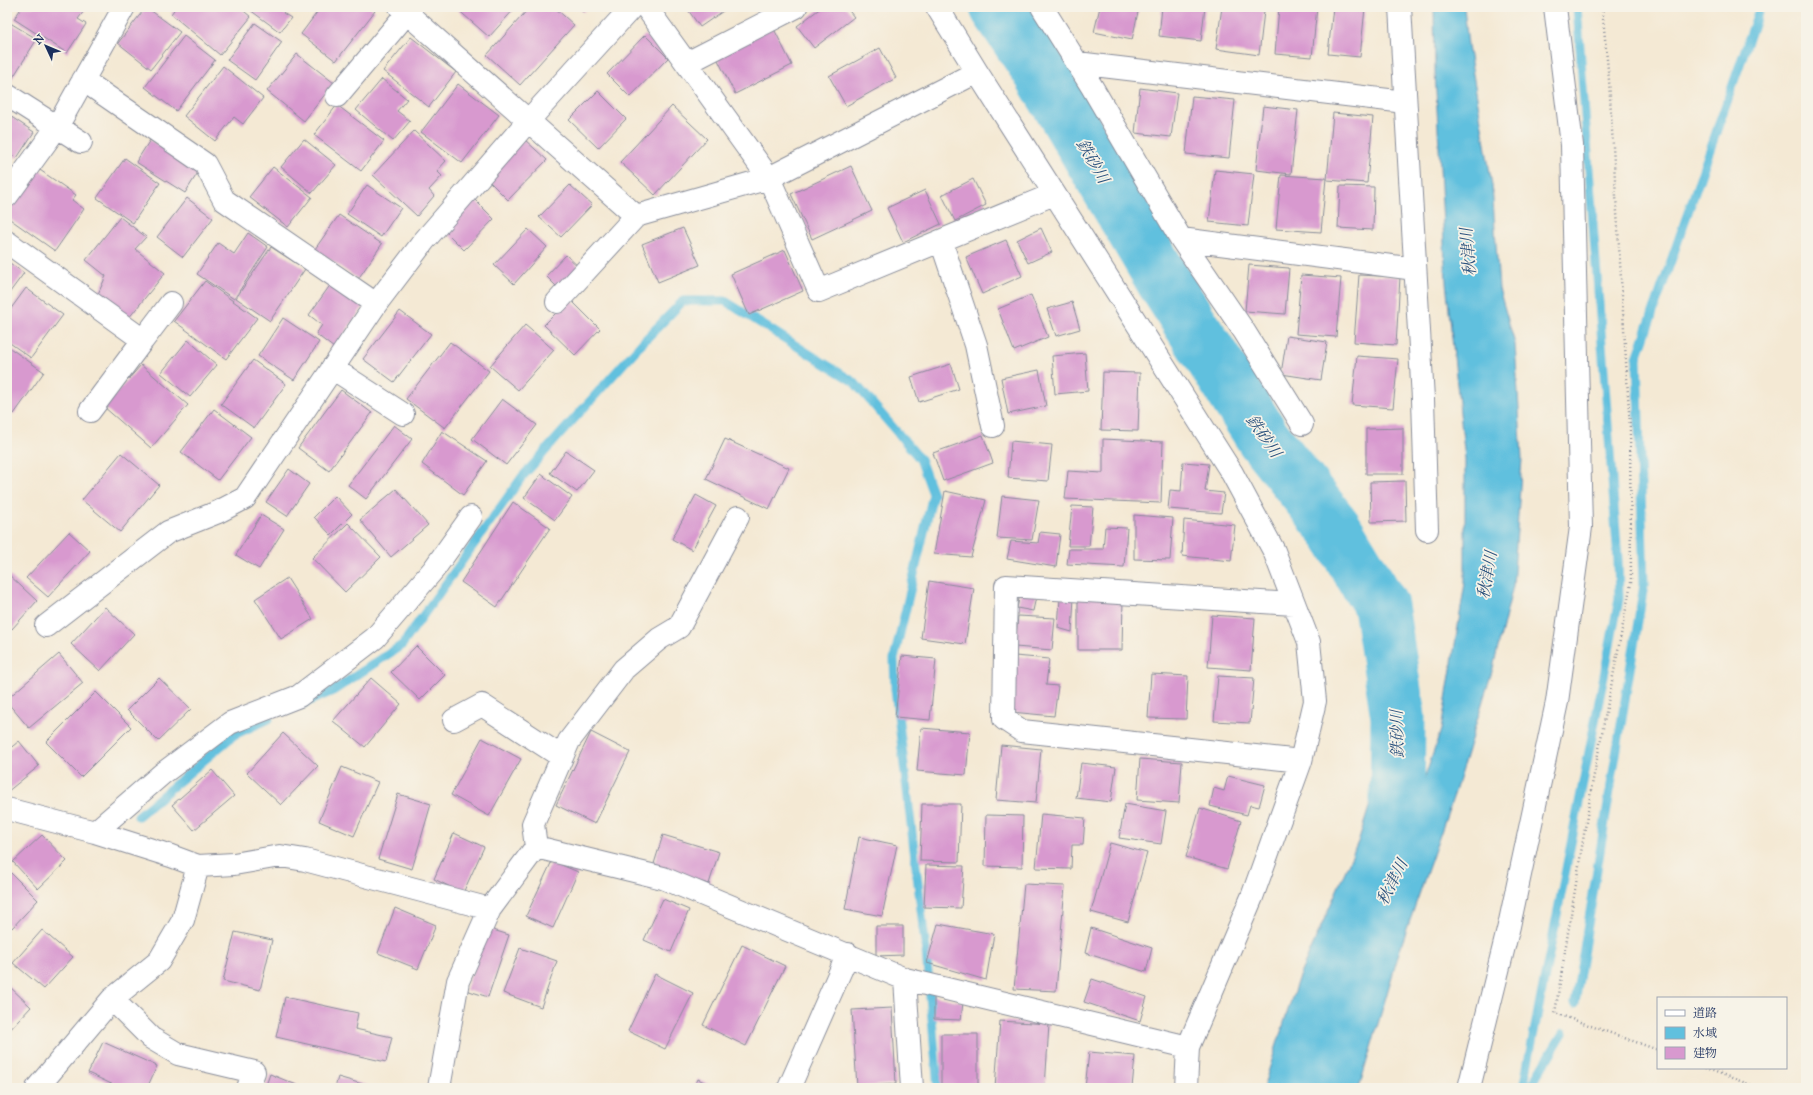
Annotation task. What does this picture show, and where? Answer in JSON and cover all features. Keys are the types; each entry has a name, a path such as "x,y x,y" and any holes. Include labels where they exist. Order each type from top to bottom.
{"street":[{"path":"7,196 57,127 124,7"},
{"path":"46,626 168,532 218,512 245,498 376,304 424,241 528,121 632,7"},
{"path":"646,7 769,178 819,291 1054,194"},
{"path":"687,64 796,7"},
{"path":"937,7 976,72 1232,473 1274,551 1309,642 1315,701 1300,761 1252,897 1188,1048 1186,1088"},
{"path":"1042,7 1181,239 1244,331 1302,424"},
{"path":"1400,7 1423,399 1428,530"},
{"path":"1469,1088 1509,926 1558,702 1580,527 1572,145 1555,7"},
{"path":"336,96 406,9 528,121 636,216"},
{"path":"1076,63 1405,102"},
{"path":"557,302 636,216 769,178 976,72"},
{"path":"83,80 205,164 224,200 376,304"},
{"path":"7,95 81,142"},
{"path":"1181,239 1415,269"},
{"path":"941,241 976,345 993,426"},
{"path":"7,242 143,340"},
{"path":"90,411 171,303"},
{"path":"332,368 403,414"},
{"path":"95,832 162,774 230,723 299,696 375,638 434,569 471,517"},
{"path":"439,1088 458,981 490,909 536,847 533,824 569,741 624,669 659,639 678,628 738,517"},
{"path":"1294,604 1006,586 1004,719 1022,731 1300,761"},
{"path":"454,720 482,705 562,756"},
{"path":"7,809 95,832 172,856 198,866 234,864 280,856 305,860 490,909"},
{"path":"536,847 663,878 905,979 1188,1048"},
{"path":"37,1088 112,998 159,961 183,920 198,866"},
{"path":"789,1088 848,954"},
{"path":"905,979 912,1088"},
{"path":"112,998 151,1038 178,1054 254,1072 248,1088"}],"path":[{"path":"1602,7 1609,80 1629,420 1631,583 1592,785 1555,1013 1657,1050"},
{"path":"1708,1069 1759,1088"}],"water":[{"name":"秋津川","path":"1434,7 1464,7 1468,45 1492,185 1499,289 1515,344 1522,459 1513,586 1493,668 1455,792 1401,946 1359,1088 1263,1088 1298,979 1358,842 1377,782 1423,783 1441,730 1465,583 1465,459 1446,282 1435,71"}],"building":[{"path":"22,7 87,7 78,19 86,24 67,53 14,19"},
{"path":"146,7 180,32 151,69 118,43"},
{"path":"176,7 239,7 251,17 220,55 171,14"},
{"path":"246,7 287,7 283,13 291,18 280,32"},
{"path":"321,7 370,7 375,11 336,61 301,34"},
{"path":"455,7 516,7 489,37"},
{"path":"530,7 554,7 574,25 520,85 487,55"},
{"path":"578,7 589,7 583,12"},
{"path":"686,7 729,7 700,27"},
{"path":"822,7 846,7 854,17 814,48 797,26"},
{"path":"1100,7 1139,7 1132,40 1094,32"},
{"path":"1162,7 1205,7 1201,41 1159,36"},
{"path":"1222,7 1264,11 1259,55 1216,49"},
{"path":"1279,7 1317,7 1312,57 1275,54"},
{"path":"1333,7 1365,8 1360,57 1328,54"},
{"path":"7,21 37,39 7,87"},
{"path":"255,23 282,42 255,80 227,60"},
{"path":"773,27 792,65 735,94 716,56"},
{"path":"645,35 668,58 630,97 607,74"},
{"path":"184,36 215,60 176,111 145,87"},
{"path":"411,37 456,72 429,107 383,71"},
{"path":"880,48 896,78 846,106 829,76"},
{"path":"297,54 334,83 304,121 267,91"},
{"path":"223,66 263,98 243,124 234,117 215,141 184,116"},
{"path":"382,79 407,99 397,111 410,121 393,141 356,110"},
{"path":"458,84 499,115 462,163 421,132"},
{"path":"1140,88 1177,93 1171,137 1135,133"},
{"path":"598,91 626,119 598,148 569,120"},
{"path":"1192,96 1235,100 1229,158 1186,154"},
{"path":"337,105 384,141 361,171 314,135"},
{"path":"672,106 707,139 655,195 620,162"},
{"path":"1263,106 1298,110 1291,174 1256,170"},
{"path":"1333,113 1373,117 1367,183 1327,180"},
{"path":"7,114 34,132 17,158 7,152"},
{"path":"414,131 446,161 437,171 442,176 429,190 434,196 417,216 373,175"},
{"path":"304,139 336,165 312,193 281,167"},
{"path":"524,139 547,160 508,200 486,178"},
{"path":"150,140 199,171 185,193 136,162"},
{"path":"125,158 160,183 133,223 97,198"},
{"path":"851,166 872,211 812,239 791,194"},
{"path":"273,167 312,197 288,227 249,197"},
{"path":"37,168 76,195 72,200 84,209 55,251 7,217 7,211"},
{"path":"1215,170 1254,174 1248,226 1209,222"},
{"path":"1281,175 1326,178 1321,232 1276,229"},
{"path":"973,179 986,205 955,221 942,195"},
{"path":"367,185 401,208 381,237 347,214"},
{"path":"570,185 592,205 561,237 539,217"},
{"path":"1340,186 1374,187 1373,230 1338,228"},
{"path":"925,190 941,224 903,242 887,208"},
{"path":"472,197 494,219 464,250 442,228"},
{"path":"187,198 213,218 183,257 157,237"},
{"path":"339,215 382,244 358,279 315,249"},
{"path":"120,217 146,237 135,249 165,273 128,319 98,294 106,276 86,260"},
{"path":"683,228 700,265 658,282 642,244"},
{"path":"1041,228 1052,252 1028,263 1017,240"},
{"path":"528,229 547,247 514,284 494,265"},
{"path":"248,233 268,247 234,299 197,274 218,243 234,254"},
{"path":"1006,240 1022,276 982,294 966,257"},
{"path":"271,247 305,269 270,321 236,298"},
{"path":"785,250 803,291 749,315 731,274"},
{"path":"566,255 581,269 561,291 546,276"},
{"path":"7,261 24,273 7,296"},
{"path":"1249,265 1289,268 1285,314 1245,311"},
{"path":"1301,275 1341,278 1336,337 1296,334"},
{"path":"1359,275 1400,277 1396,345 1354,342"},
{"path":"205,281 257,318 226,359 174,321"},
{"path":"331,284 363,307 334,348 316,334 322,325 309,315"},
{"path":"26,288 63,315 31,358 7,341 7,314"},
{"path":"1031,295 1048,337 1014,351 998,309"},
{"path":"570,299 600,329 575,355 544,325"},
{"path":"1072,302 1080,329 1056,336 1047,309"},
{"path":"400,311 431,334 394,382 363,359"},
{"path":"283,318 319,342 294,380 258,356"},
{"path":"525,325 554,350 518,390 490,366"},
{"path":"1287,336 1327,342 1321,380 1281,374"},
{"path":"188,340 217,365 190,397 161,373"},
{"path":"450,342 489,371 445,428 406,399"},
{"path":"7,346 44,372 14,414 7,409"},
{"path":"1085,353 1088,391 1055,394 1052,356"},
{"path":"1357,356 1398,359 1393,408 1352,405"},
{"path":"253,360 286,384 254,428 221,404"},
{"path":"951,364 959,389 919,402 911,377"},
{"path":"141,365 188,405 151,448 104,407"},
{"path":"1039,370 1046,406 1008,414 1001,378"},
{"path":"1103,372 1140,373 1138,431 1101,430"},
{"path":"341,390 372,413 329,471 298,448"},
{"path":"502,399 537,425 506,465 472,439"},
{"path":"214,409 251,437 218,480 181,452"},
{"path":"394,425 412,439 366,499 348,485"},
{"path":"1403,428 1403,474 1366,474 1366,429"},
{"path":"442,431 487,461 463,495 422,464"},
{"path":"983,435 993,463 943,481 933,453"},
{"path":"725,439 789,468 769,509 706,479"},
{"path":"1103,439 1163,442 1161,503 1065,499 1068,471 1103,473"},
{"path":"1011,441 1052,445 1048,481 1008,478"},
{"path":"566,451 594,470 577,492 550,473"},
{"path":"121,453 159,485 120,532 82,500"},
{"path":"1183,462 1209,464 1205,491 1224,493 1221,513 1168,509 1170,490 1181,491"},
{"path":"289,469 309,484 287,516 266,502"},
{"path":"541,474 572,497 555,520 524,498"},
{"path":"1405,481 1406,521 1371,522 1370,482"},
{"path":"396,489 428,525 391,557 360,520"},
{"path":"945,491 986,500 971,557 934,554"},
{"path":"696,495 716,506 692,550 672,539"},
{"path":"335,496 352,514 331,535 314,517"},
{"path":"1002,496 1039,500 1032,540 997,538"},
{"path":"513,502 550,528 497,607 461,582"},
{"path":"1072,506 1093,507 1089,546 1068,546"},
{"path":"261,515 284,529 259,569 236,555"},
{"path":"1134,515 1173,518 1170,560 1134,559"},
{"path":"1184,520 1235,525 1231,561 1182,556"},
{"path":"348,523 381,557 345,592 312,558"},
{"path":"1105,527 1127,528 1124,567 1067,564 1069,549 1103,549"},
{"path":"69,532 90,551 48,597 26,578"},
{"path":"1040,532 1060,534 1056,567 1007,559 1011,541 1038,543"},
{"path":"7,573 37,601 12,629 7,625"},
{"path":"287,578 313,619 281,639 255,599"},
{"path":"929,581 974,588 965,644 921,638"},
{"path":"1021,590 1037,592 1033,611 1017,608"},
{"path":"1074,597 1072,632 1058,628 1060,598"},
{"path":"1078,597 1123,597 1122,650 1078,650"},
{"path":"105,607 134,634 100,671 71,644"},
{"path":"1212,615 1255,618 1251,670 1208,667"},
{"path":"1018,616 1055,618 1052,650 1015,647"},
{"path":"416,646 445,675 420,700 391,672"},
{"path":"59,654 83,683 29,728 7,702 7,699"},
{"path":"902,656 936,659 930,720 895,717"},
{"path":"1015,656 1049,659 1046,685 1058,686 1054,716 1011,712"},
{"path":"1151,674 1188,676 1186,719 1148,718"},
{"path":"1218,676 1254,678 1250,723 1214,721"},
{"path":"159,678 191,709 158,741 127,710"},
{"path":"371,678 401,704 365,747 333,721"},
{"path":"96,692 131,727 81,777 46,742"},
{"path":"921,728 970,732 966,775 917,771"},
{"path":"591,732 630,752 595,824 556,805"},
{"path":"283,733 318,766 281,805 247,773"},
{"path":"482,738 521,759 489,816 451,795"},
{"path":"19,741 39,766 7,792 7,751"},
{"path":"1001,745 1041,749 1036,803 996,800"},
{"path":"1140,759 1182,762 1179,803 1137,800"},
{"path":"1081,763 1116,767 1111,802 1076,798"},
{"path":"342,767 378,782 354,836 319,821"},
{"path":"212,770 234,796 194,830 172,805"},
{"path":"1228,776 1265,785 1259,807 1250,805 1247,815 1210,806 1214,788 1224,791"},
{"path":"398,794 431,804 412,869 378,859"},
{"path":"922,804 961,804 959,862 920,861"},
{"path":"1125,804 1166,811 1161,844 1119,838"},
{"path":"1200,808 1241,821 1227,869 1186,857"},
{"path":"1041,814 1085,818 1083,845 1072,845 1071,869 1036,868"},
{"path":"986,815 1023,816 1022,867 985,866"},
{"path":"454,833 484,847 463,893 434,879"},
{"path":"42,835 67,861 38,889 13,862"},
{"path":"663,835 719,852 709,884 653,867"},
{"path":"859,837 897,845 882,916 845,909"},
{"path":"1110,843 1147,853 1128,922 1091,912"},
{"path":"552,861 578,872 553,928 526,916"},
{"path":"926,865 964,866 961,908 924,907"},
{"path":"7,869 38,900 12,928 7,923"},
{"path":"1024,884 1065,886 1056,991 1014,989"},
{"path":"663,899 689,910 671,952 644,940"},
{"path":"395,908 436,925 418,969 378,953"},
{"path":"938,924 994,934 986,980 927,963"},
{"path":"876,926 903,926 903,955 876,956"},
{"path":"487,928 509,935 488,997 466,990"},
{"path":"1091,928 1152,948 1146,972 1085,953"},
{"path":"42,930 73,957 44,989 13,963"},
{"path":"235,932 272,940 260,990 223,981"},
{"path":"742,945 785,966 746,1046 703,1025"},
{"path":"520,948 557,961 541,1007 503,993"},
{"path":"655,974 693,993 665,1049 628,1031"},
{"path":"1092,979 1147,997 1140,1021 1084,1002"},
{"path":"7,984 31,1007 7,1033"},
{"path":"934,996 963,1002 961,1020 934,1019"},
{"path":"285,997 358,1013 355,1029 392,1037 386,1062 276,1037"},
{"path":"892,1008 896,1084 857,1087 852,1010"},
{"path":"1000,1021 1049,1024 1045,1088 995,1088"},
{"path":"941,1034 978,1034 978,1088 941,1088"},
{"path":"103,1042 157,1066 147,1088 120,1088 88,1073"},
{"path":"1089,1052 1135,1056 1132,1088 1085,1088"},
{"path":"270,1074 304,1088 265,1088"},
{"path":"338,1077 376,1088 335,1088"},
{"path":"698,1079 716,1088 694,1088"}],"waterway":[{"name":"鉄砂川","path":"997,7 1041,73 1164,282 1264,439 1335,529 1381,606 1398,717 1397,808 1388,858"},
{"path":"1523,1088 1619,599 1618,560 1577,7"},
{"path":"1575,1003 1644,585 1637,358 1760,7"},
{"path":"301,705 333,691 402,645 522,477 643,342 683,301 725,301 854,382 920,459 933,494 894,659 895,689 926,951 938,1088"},
{"path":"138,816 234,735 269,719"},
{"path":"1530,1088 1563,1033"}]}
